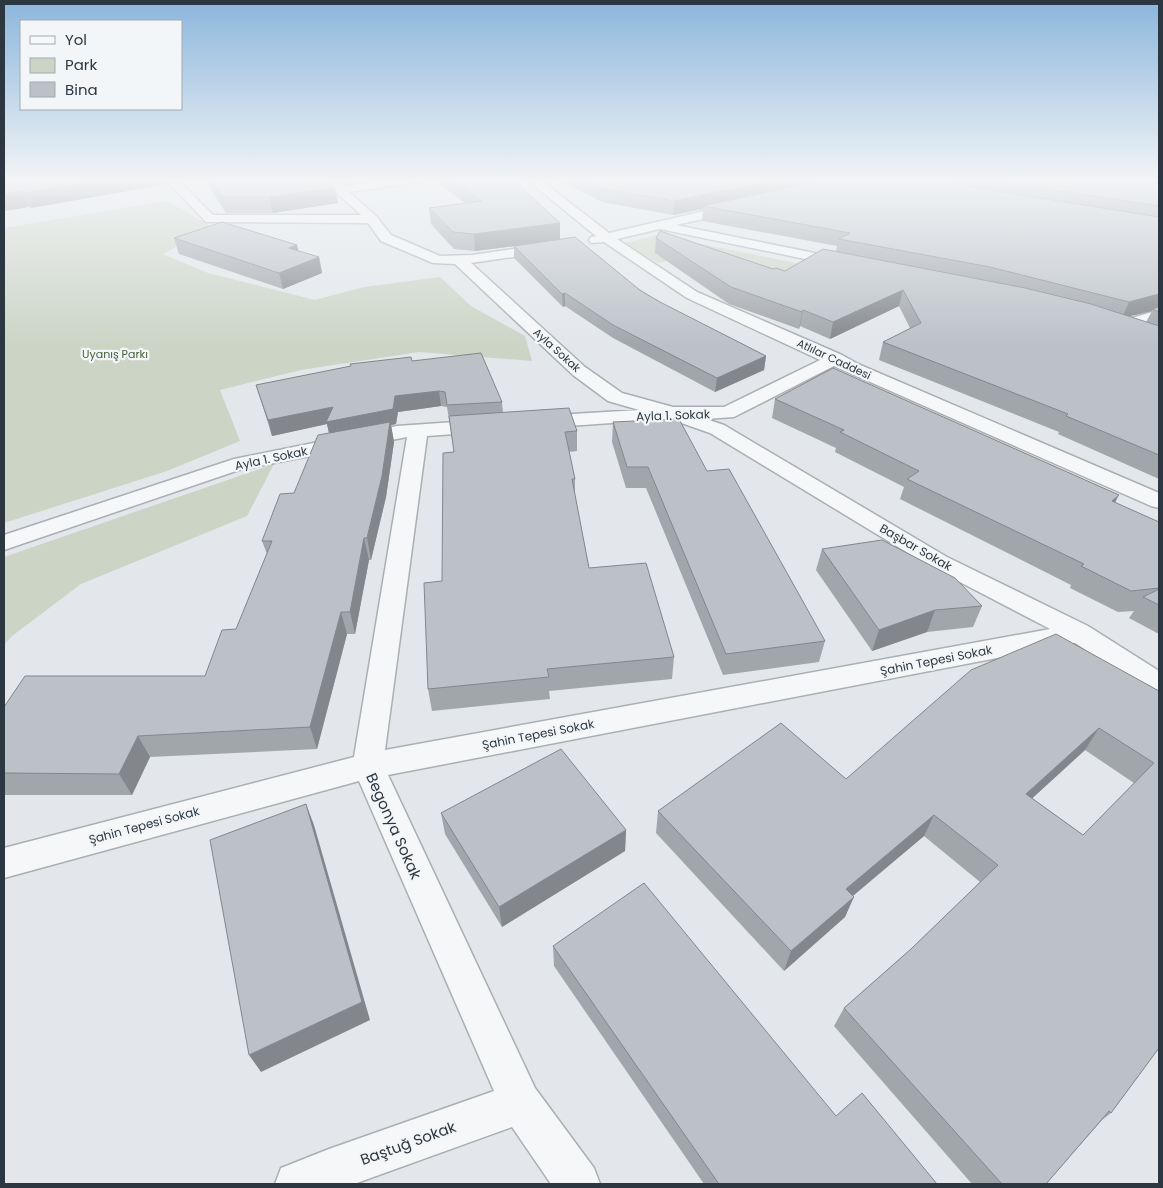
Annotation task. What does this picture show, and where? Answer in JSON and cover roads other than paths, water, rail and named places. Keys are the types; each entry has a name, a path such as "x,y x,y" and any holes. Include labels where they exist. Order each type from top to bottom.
{"street":[{"path":"383,234 386,238 438,260 559,246"},
{"name":"Atlılar Caddesi","path":"602,234 692,295 836,359 852,368 1159,501"},
{"path":"588,241 620,234"},
{"path":"702,234 858,266"},
{"name":"Ayla Sokak","path":"458,259 579,371 615,397 672,413"},
{"path":"1141,332 1119,324 1159,315"},
{"name":"Ayla 1. Sokak","path":"4,543 234,465 397,432 672,413 727,414 836,359"},
{"name":"Başbar Sokak","path":"672,413 717,429 939,562 1079,633 1159,684"},
{"name":"Begonya Sokak","path":"418,431 368,766 520,1103 578,1184"},
{"name":"Şahin Tepesi Sokak","path":"4,863 368,766 1079,633"},
{"name":"Baştuğ Sokak","path":"298,1184 328,1171 520,1103"}],"park label":[{"name":"Uyanış Parkı","path":"115,354"}]}
